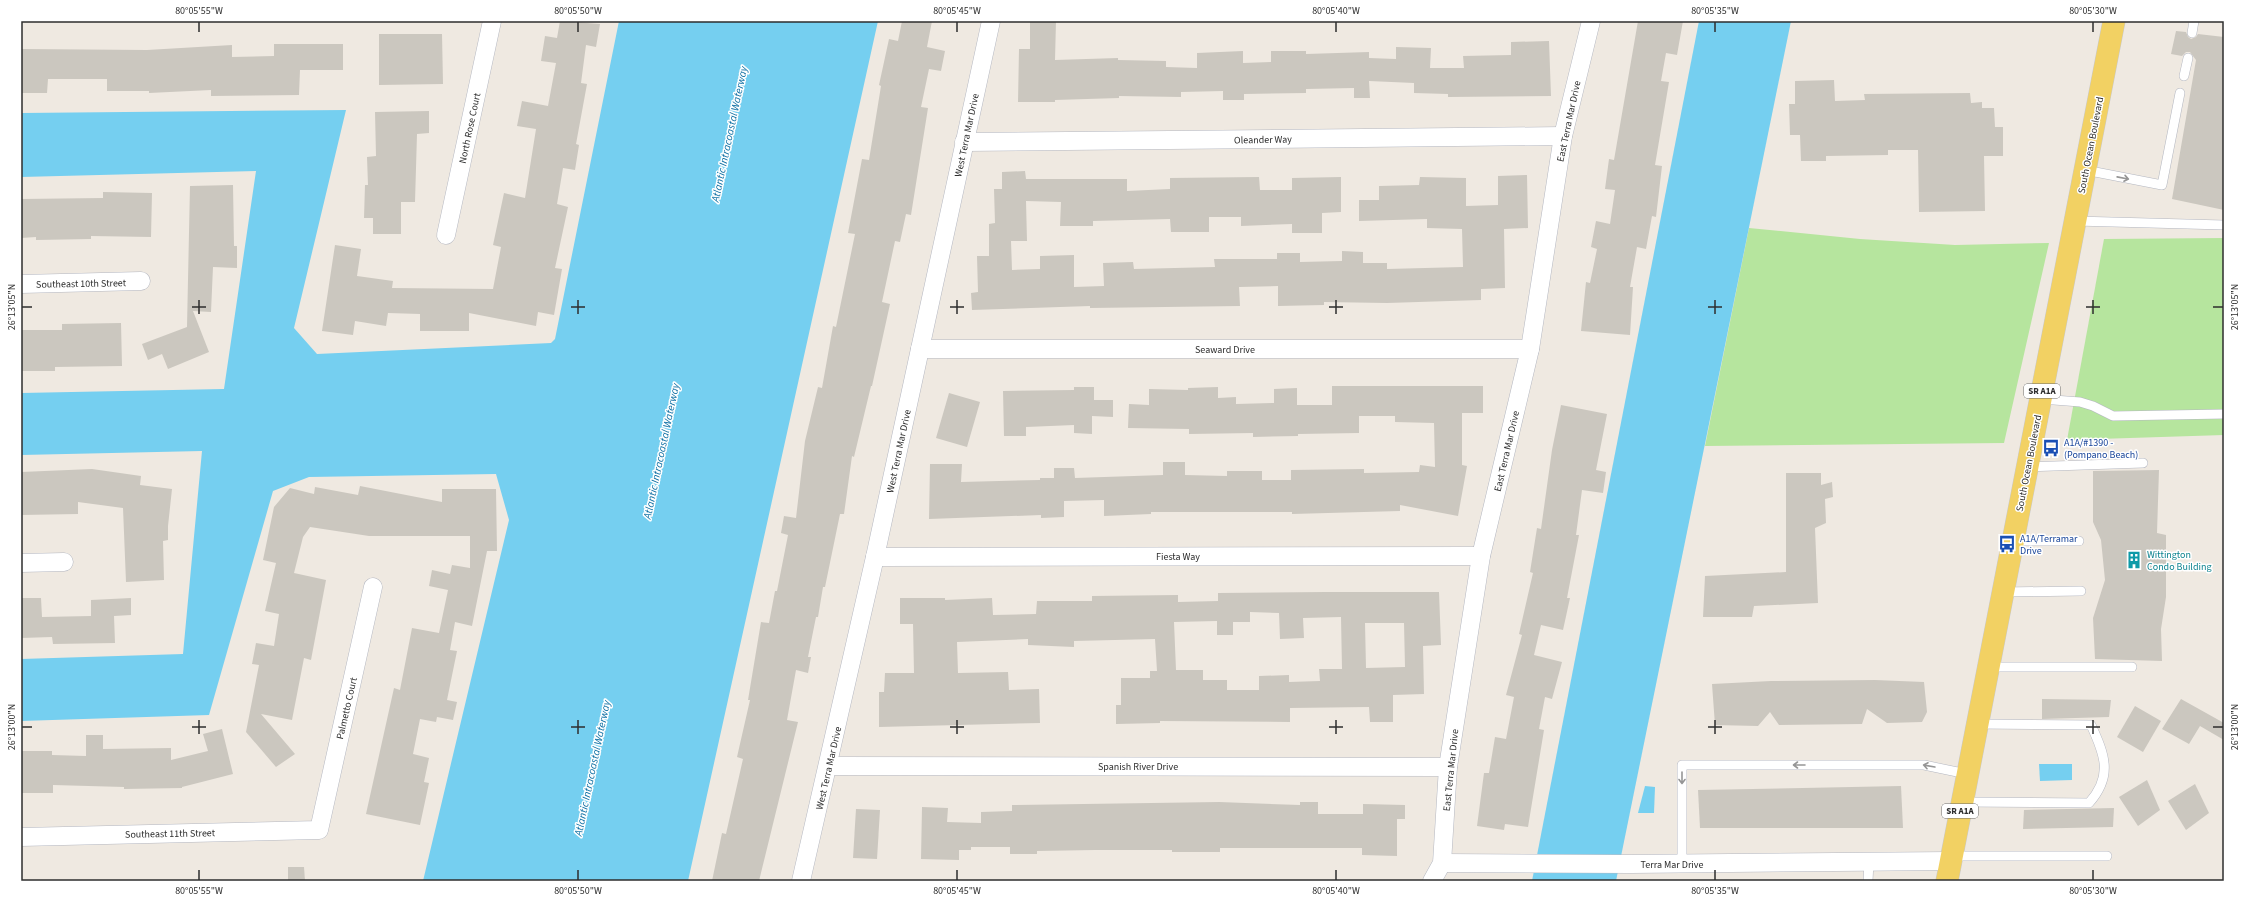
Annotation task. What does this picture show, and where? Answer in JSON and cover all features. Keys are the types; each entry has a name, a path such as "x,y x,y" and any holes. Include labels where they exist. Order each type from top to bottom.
{"main road":[{"name":"South Ocean Boulevard","path":"1950,866 2114,21"}],"street":[{"name":"North Rose Court","path":"446,235 492,21"},
{"name":"West Terra Mar Drive","path":"801,881 829,766 991,21"},
{"name":"East Terra Mar Drive","path":"1432,881 1442,863 1448,767 1481,556 1530,349 1562,136 1591,21"},
{"name":"Oleander Way","path":"964,142 1562,136"},
{"name":"Southeast 10th Street","path":"21,284 141,281"},
{"name":"Seaward Drive","path":"920,349 1530,349"},
{"name":"Fiesta Way","path":"875,557 1481,556"},
{"path":"21,563 64,562"},
{"name":"Palmetto Court","path":"319,830 374,587"},
{"name":"Spanish River Drive","path":"829,766 1448,767"},
{"name":"Southeast 11th Street","path":"21,836 319,830"},
{"name":"Terra Mar Drive","path":"1442,863 1682,864 1869,862 1950,866"}],"lane":[{"path":"2192,33 2194,21"},
{"path":"2184,76 2188,58"},
{"path":"2085,170 2162,185 2180,92"},
{"path":"2075,221 2224,225"},
{"path":"2041,399 2080,402 2093,406 2113,416 2224,414"},
{"path":"2027,467 2143,463"},
{"path":"2013,541 2079,541"},
{"path":"2003,592 2081,591"},
{"path":"1988,668 2132,668"},
{"path":"1962,802 2089,803 2101,790 2105,768 2102,748 2091,725 1977,724"},
{"path":"1682,864 1682,765 1924,765 1967,774"},
{"path":"1950,866 2107,856"},
{"path":"1868,881 1869,862"}],"green space":[{"path":"1749,228 1860,239 1955,245 2049,243 2004,443 1705,446"},
{"path":"2224,238 2224,435 2067,440 2104,239"}],"water":[{"name":"Atlantic Intracoastal Waterway","path":"619,21 878,21 688,881 423,881 509,520 496,474 309,477 273,491 209,715 21,721 21,659 183,654 202,451 21,455 21,393 224,389 256,171 21,177 21,113 346,110 294,328 317,354 551,343 555,339"},
{"path":"1699,21 1791,21 1616,881 1532,881"},
{"path":"2039,764 2072,764 2072,780 2040,781"},
{"path":"1645,786 1655,787 1654,813 1638,813"}],"building":[{"path":"560,21 600,24 596,47 586,45 581,83 587,84 576,144 579,145 575,170 563,168 557,204 568,207 555,268 562,269 554,315 538,312 536,326 469,313 469,331 420,331 420,314 388,313 386,326 355,321 353,335 322,331 335,245 361,249 357,276 393,281 392,288 493,289 501,247 493,245 504,193 525,198 536,129 517,126 522,101 548,106 556,63 541,61 545,36 557,38"},
{"path":"902,21 932,21 927,47 945,51 941,71 929,69 921,107 928,108 911,215 906,214 900,242 895,241 882,302 890,304 872,386 854,457 852,456 844,514 840,514 825,587 823,587 818,617 816,617 808,657 811,657 808,673 796,670 787,720 798,722 759,881 712,881 722,833 726,834 743,759 737,757 750,700 748,700 761,622 769,623 775,591 777,591 788,535 781,533 784,516 796,518 805,441 818,387 822,388 833,326 836,327 855,234 848,233 862,159 869,160 881,86 879,85 889,39 898,41"},
{"path":"1030,21 1056,21 1055,60 1118,58 1118,60 1166,61 1166,67 1197,68 1197,53 1243,51 1243,63 1271,62 1271,51 1306,51 1306,54 1369,52 1369,58 1396,59 1396,47 1431,48 1430,68 1464,68 1463,56 1511,55 1511,42 1549,41 1551,96 1448,97 1448,94 1414,93 1414,83 1369,81 1370,98 1354,98 1354,88 1306,89 1306,93 1244,94 1244,100 1223,100 1223,91 1181,92 1181,97 1119,96 1119,98 1055,100 1055,102 1018,102 1019,49 1030,49"},
{"path":"1638,21 1683,21 1677,55 1666,53 1661,81 1669,82 1655,165 1662,166 1656,217 1652,216 1646,249 1637,247 1630,287 1633,287 1630,335 1581,331 1586,282 1590,283 1597,249 1591,247 1596,221 1610,224 1615,190 1605,189 1609,159 1614,160"},
{"path":"2176,31 2186,32 2188,37 2191,39 2196,37 2198,34 2224,37 2224,210 2172,199 2196,60 2190,52 2186,52 2182,56 2171,54"},
{"path":"379,34 442,34 443,84 379,85"},
{"path":"274,44 343,44 343,70 300,70 299,95 211,96 211,90 149,93 149,91 107,91 107,79 48,79 47,93 21,93 22,49 147,50 232,45 232,57 274,56"},
{"path":"1834,80 1835,101 1865,100 1864,94 1970,93 1971,103 1982,102 1982,108 1994,108 1995,127 2003,127 2003,156 1984,156 1985,211 1919,212 1918,150 1888,150 1888,155 1826,156 1826,161 1801,161 1800,135 1790,135 1789,104 1795,104 1795,81"},
{"path":"429,111 429,133 417,134 415,202 401,202 401,234 373,234 373,218 364,218 365,185 368,185 367,157 376,156 375,112"},
{"path":"1025,171 1026,179 1127,179 1127,191 1170,189 1170,178 1259,177 1260,190 1292,190 1292,178 1341,177 1341,212 1322,213 1322,233 1292,233 1292,224 1241,226 1241,217 1209,217 1209,232 1171,232 1170,219 1093,221 1093,226 1060,226 1061,202 1026,201 1027,241 1011,241 1012,270 1040,269 1040,256 1074,255 1074,287 1104,286 1103,263 1133,262 1134,269 1215,267 1214,259 1277,259 1277,253 1300,253 1300,262 1342,261 1342,251 1363,252 1363,263 1387,263 1387,269 1463,267 1462,229 1427,228 1427,219 1359,221 1359,200 1379,200 1379,186 1419,185 1420,177 1466,178 1466,206 1498,205 1498,176 1527,175 1528,228 1504,229 1505,288 1481,289 1481,300 1387,303 1324,302 1324,305 1278,306 1278,286 1239,287 1240,306 1090,308 1090,306 972,310 971,293 978,292 977,256 989,256 989,224 995,223 994,189 1002,189 1002,172"},
{"path":"233,185 234,246 237,246 237,268 213,267 211,312 193,311 209,352 168,369 162,354 148,360 142,344 187,327 190,186"},
{"path":"103,192 152,193 151,237 91,236 91,239 36,240 36,237 21,238 21,199 103,198"},
{"path":"121,323 122,366 55,367 55,371 21,371 21,330 62,330 62,324"},
{"path":"1332,386 1483,386 1483,413 1462,413 1462,465 1467,466 1458,516 1400,505 1400,511 1292,514 1292,512 1151,512 1151,514 1104,516 1104,500 1064,501 1064,517 1041,518 1041,515 929,519 930,464 962,464 961,482 1040,480 1040,478 1054,478 1054,468 1074,468 1075,478 1163,475 1163,462 1185,462 1185,475 1227,476 1227,471 1262,471 1262,480 1291,480 1291,470 1364,469 1364,473 1419,472 1420,465 1435,467 1434,423 1395,422 1395,416 1359,416 1359,433 1298,434 1298,436 1253,437 1253,433 1189,434 1189,429 1128,428 1129,404 1149,405 1149,389 1188,390 1188,388 1218,387 1218,398 1236,397 1236,404 1274,403 1274,389 1297,388 1297,405 1332,405"},
{"path":"1074,387 1094,387 1094,400 1113,400 1113,417 1092,416 1092,434 1074,433 1074,425 1026,427 1026,436 1004,436 1003,391 1074,390"},
{"path":"949,393 980,402 967,447 936,438"},
{"path":"1561,405 1607,414 1596,470 1606,472 1603,493 1582,490 1576,535 1579,535 1567,598 1570,598 1563,630 1541,625 1534,655 1562,662 1552,699 1545,697 1539,729 1544,730 1528,827 1505,824 1504,830 1477,826 1484,773 1489,773 1495,737 1506,739 1514,697 1506,695 1522,635 1519,634 1533,573 1530,572 1537,528 1541,529 1552,450"},
{"path":"92,469 141,476 140,485 172,489 168,540 163,541 164,580 126,582 123,508 78,502 78,514 21,515 21,472"},
{"name":"Wittington Condo Building","path":"2159,470 2157,533 2166,535 2166,597 2161,629 2162,661 2095,659 2093,618 2105,580 2101,540 2093,522 2093,471"},
{"path":"1786,473 1821,473 1821,485 1832,482 1833,497 1825,499 1826,523 1815,528 1818,603 1754,606 1752,617 1703,617 1705,576 1786,572"},
{"path":"360,486 442,502 442,489 496,489 497,551 487,551 472,626 455,622 450,650 457,651 447,700 457,702 453,720 437,717 436,722 420,719 413,754 429,758 424,782 429,783 420,825 366,814 394,688 400,690 412,628 439,633 448,590 429,586 432,570 450,574 452,565 470,568 470,536 369,536 310,527 303,537 294,573 326,580 311,660 304,658 292,720 261,714 295,754 276,767 246,732 259,665 252,664 256,643 274,646 279,614 265,611 276,563 263,560 274,507 290,488 314,494 315,487 358,495"},
{"path":"1439,592 1441,645 1423,646 1424,694 1393,695 1393,722 1370,722 1369,707 1290,708 1290,722 1160,721 1160,723 1116,724 1116,705 1121,705 1121,678 1150,678 1150,671 1157,671 1155,639 1074,641 1074,647 1028,645 1028,639 957,642 958,673 1008,672 1009,690 1039,689 1040,723 879,727 879,692 884,692 885,673 914,673 913,624 900,624 900,598 945,598 945,600 992,598 993,615 1036,614 1037,601 1092,601 1092,596 1178,595 1178,602 1218,601 1218,593","holes":["1250,612 1279,613 1280,639 1304,638 1303,618 1341,617 1342,669 1319,669 1320,681 1289,682 1289,675 1259,676 1259,690 1227,690 1227,680 1203,680 1203,670 1176,670 1174,622 1217,621 1217,635 1233,635 1233,622 1250,622","1365,623 1404,623 1405,667 1366,668"]},
{"path":"21,598 41,598 42,617 91,616 91,600 131,598 131,615 114,616 115,643 53,644 52,637 21,638"},
{"path":"1875,680 1924,682 1927,712 1922,722 1887,723 1867,709 1862,724 1779,725 1770,712 1758,726 1715,725 1712,684 1771,681"},
{"path":"2042,699 2111,700 2109,717 2042,719"},
{"path":"2181,699 2224,723 2224,740 2200,726 2189,744 2162,729"},
{"path":"2135,706 2161,721 2143,752 2117,737"},
{"path":"222,729 233,774 182,788 124,789 124,787 53,785 53,793 21,793 21,751 52,751 52,755 86,756 86,735 103,735 103,749 171,748 171,760 208,751 203,734"},
{"path":"2147,780 2160,810 2138,826 2119,797"},
{"path":"2195,784 2209,813 2186,830 2168,801"},
{"path":"1901,786 1903,828 1700,828 1698,790"},
{"path":"1219,802 1300,805 1300,802 1318,802 1318,814 1363,814 1363,804 1405,805 1405,819 1397,819 1397,856 1362,855 1362,848 1220,848 1220,852 1172,852 1172,850 1095,850 1037,851 1037,854 1010,854 1010,847 971,847 971,850 959,850 959,860 921,859 922,807 948,808 947,822 981,823 981,812 1012,811 1012,805"},
{"path":"2114,808 2113,827 2023,829 2024,810"},
{"path":"856,809 880,810 877,859 853,858"},
{"path":"288,867 304,867 305,881 288,881"}],"place":[{"name":"A1A/#1390 - (Pompano Beach)","path":"2051,448"},
{"name":"A1A/Terramar Drive","path":"2007,544"},
{"name":"Wittington Condo Building","path":"2134,560"}]}
